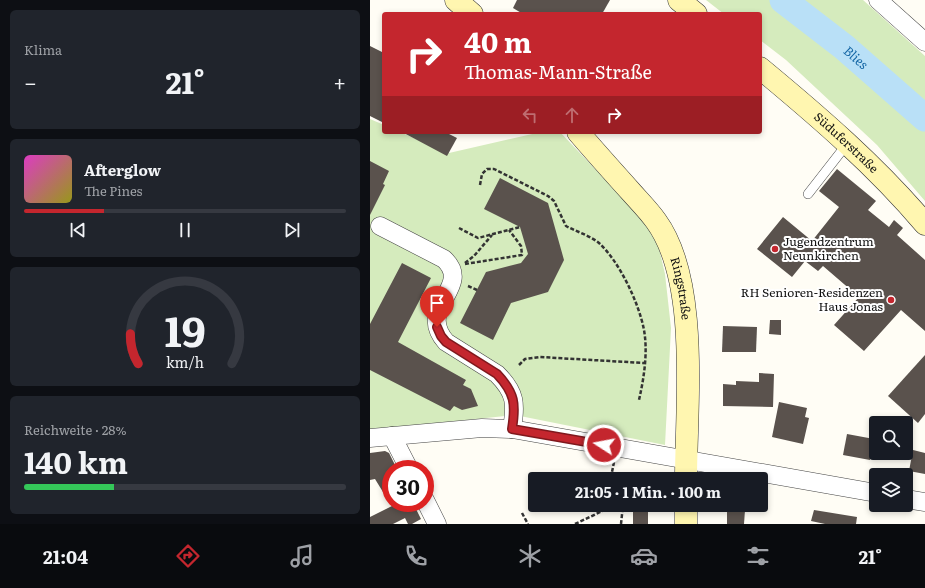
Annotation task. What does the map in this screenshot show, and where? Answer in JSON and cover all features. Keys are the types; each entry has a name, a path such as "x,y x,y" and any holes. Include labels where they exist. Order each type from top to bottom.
{"street":[{"path":"456,0 470,12"},
{"path":"467,0 475,12"},
{"path":"679,0 694,12"},
{"path":"878,0 925,42"},
{"name":"Süduferstraße","path":"762,70 848,143 907,203 925,224"},
{"name":"Ringstraße","path":"580,134 656,220 667,238 676,259 686,320 688,379 686,469"},
{"path":"380,226 444,259 450,266 453,279 437,312 437,327 441,336 446,342 497,374 503,381 511,392 514,403 512,429"},
{"path":"370,438 482,428 512,429 686,469 869,492"},
{"path":"392,436 404,460"},
{"path":"913,500 925,502"},
{"path":"686,512 686,524"}],"lane":[{"path":"808,194 848,143"}],"path":[{"path":"480,185 482,174 487,169 494,169 548,196 554,201 566,226 586,235 610,254 634,298 644,329 645,352 639,400"},
{"path":"459,228 478,238 520,227"},
{"path":"493,234 474,256 463,264 522,255 523,245 508,230"},
{"path":"520,365 525,359 540,357 644,363"},
{"path":"575,524 600,512"},
{"path":"621,524 622,512"},
{"path":"522,513 528,524"}],"green space":[{"path":"706,0 863,0 925,56 925,201 877,145 786,60 762,42 762,12 721,12"},
{"path":"370,119 382,124 382,134 405,134 449,153 532,134 562,134 650,227 658,244 665,274 671,328 665,445 515,415 370,430"}],"building":[{"path":"517,0 610,0 603,12 520,12 513,8"},
{"path":"370,46 382,52 382,122 370,116"},
{"path":"406,134 449,134 457,138 447,156"},
{"path":"370,161 389,171 383,184 385,185 370,215"},
{"path":"837,169 876,201 868,210 889,227 894,220 903,228 897,235 925,260 925,331 901,310 864,351 834,325 859,297 823,266 818,271 805,261 792,277 757,249 783,217 812,241 839,207 819,191"},
{"path":"500,178 548,203 564,260 548,292 511,303 493,340 460,323 486,272 521,263 528,254 520,227 484,209"},
{"path":"402,263 431,278 398,342 466,380 463,385 471,389 478,406 462,410 454,406 450,411 370,370 370,324"},
{"path":"770,320 781,320 781,335 769,334"},
{"path":"723,326 757,327 756,352 722,352"},
{"path":"925,355 925,414 918,423 913,418 913,416 910,416 888,396"},
{"path":"759,373 774,374 773,407 723,406 723,384 736,385 736,381 759,382"},
{"path":"779,402 807,408 805,417 809,418 803,444 772,437"},
{"path":"847,434 869,438 869,460 843,455"},
{"path":"913,450 925,453 925,474 913,472 913,468 910,468 911,460 913,460"},
{"path":"385,451 389,453 392,460 382,460 382,490 375,479 370,480 370,453"},
{"path":"814,510 857,517 856,524 825,524 811,521"},
{"path":"382,511 418,512 421,519 412,524 408,524 405,518 393,524 370,524 370,517"},
{"path":"633,512 648,512 648,524 633,524"},
{"path":"727,512 745,512 744,524 727,524"}],"waterway":[{"name":"Blies","path":"783,0 844,47 925,118"}],"place":[{"name":"Jugendzentrum Neunkirchen","path":"775,249"},
{"name":"RH Senioren-Residenzen Haus Jonas","path":"891,300"}],"route":[{"path":"437,327 441,336 454,349 497,374 503,381 511,392 514,403 512,429 538,432 604,445"}]}
